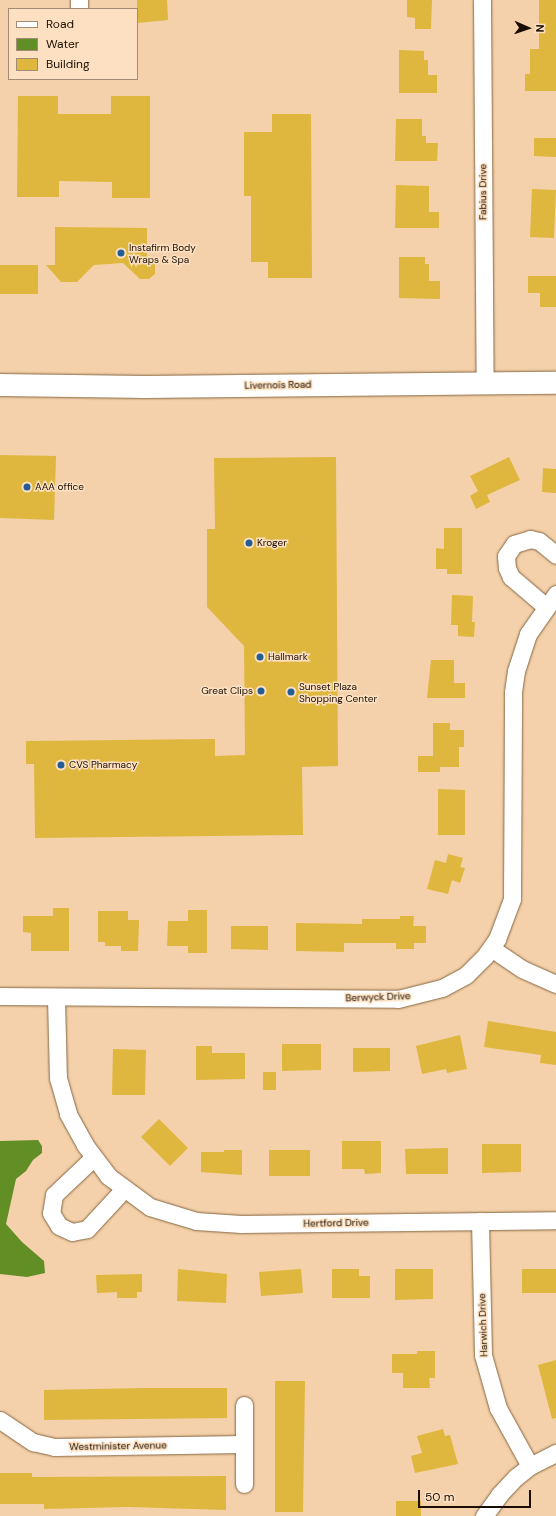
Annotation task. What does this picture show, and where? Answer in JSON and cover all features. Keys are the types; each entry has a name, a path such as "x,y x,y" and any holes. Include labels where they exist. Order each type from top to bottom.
{"main road":[{"name":"Livernois Road","path":"0,385 556,383"}],"street":[{"name":"Fabius Drive","path":"482,0 485,384"},
{"name":"Berwyck Drive","path":"0,996 39,998 398,999 426,993 455,982 476,966 491,948 507,914 513,887 513,692 516,671 528,634 550,600 511,577 507,568 506,556 514,544 530,539 540,541 556,556"},
{"path":"491,948 522,969 556,984"},
{"name":"Berwyck Drive","path":"0,1007 39,998"},
{"name":"Hertford Drive","path":"56,998 56,1055 62,1095 77,1132 93,1158 124,1189 150,1207 196,1221 241,1224 556,1220"},
{"path":"93,1158 54,1195 51,1213 59,1226 72,1232 86,1228 124,1189"},
{"name":"Harwich Drive","path":"480,1221 483,1355 498,1408 530,1466"},
{"path":"244,1405 244,1484"},
{"name":"Westminister Avenue","path":"0,1420 32,1442 54,1447 244,1444"},
{"path":"484,1516 499,1495 530,1466 556,1453"}],"water":[{"path":"38,1140 42,1146 42,1153 33,1160 26,1171 16,1179 6,1224 22,1242 44,1261 45,1273 27,1277 0,1274 0,1141"}],"building":[{"path":"137,0 167,0 168,20 138,23"},
{"path":"407,0 432,0 431,29 415,29 415,18 407,17"},
{"path":"539,0 556,0 556,91 525,91 525,74 530,74 530,49 539,49"},
{"path":"399,50 424,51 424,60 428,60 428,75 437,75 437,93 399,93"},
{"path":"18,96 58,96 58,114 111,114 111,96 150,96 150,198 112,198 112,182 59,181 59,197 17,197"},
{"path":"272,114 311,114 312,278 268,278 268,262 251,262 251,196 244,196 244,132 272,132"},
{"path":"396,119 422,119 422,136 426,136 426,143 438,143 437,161 395,161"},
{"path":"534,138 556,138 556,157 534,156"},
{"path":"396,185 429,186 429,212 439,212 439,228 395,228"},
{"path":"532,189 556,190 554,238 530,237"},
{"path":"55,227 147,228 147,257 155,257 155,274 149,279 140,279 123,263 94,265 77,282 61,282 46,265 55,265"},
{"path":"399,257 425,257 425,264 429,264 429,281 440,281 440,299 399,298"},
{"path":"0,265 38,265 38,294 0,294"},
{"path":"528,276 556,276 556,307 540,307 540,293 528,293"},
{"name":"AAA office","path":"0,455 56,456 54,520 0,518"},
{"name":"Sunset Plaza Shopping Center","path":"336,457 338,766 302,767 303,835 35,838 34,764 26,764 26,741 215,739 215,756 245,755 244,646 207,607 207,529 215,529 214,458"},
{"path":"509,457 520,480 487,495 490,502 476,509 470,496 478,491 470,476"},
{"path":"543,468 556,469 556,493 542,492"},
{"path":"444,528 462,528 462,574 447,574 447,569 436,569 436,548 444,549"},
{"path":"452,595 473,596 472,622 475,622 474,637 458,636 458,625 451,625"},
{"path":"431,660 454,660 454,683 465,683 465,698 427,698"},
{"path":"433,723 450,723 450,730 464,730 464,747 459,747 459,767 440,767 440,772 418,772 418,756 433,756"},
{"path":"438,789 465,790 465,835 438,835"},
{"path":"448,854 463,858 460,867 465,868 460,883 452,880 448,894 427,889 435,860 446,863"},
{"path":"53,908 69,908 69,951 31,951 31,933 23,932 23,916 53,916"},
{"path":"188,910 207,910 207,953 188,953 188,946 167,946 168,921 188,921"},
{"path":"98,911 128,911 128,920 139,920 138,951 121,951 121,946 105,946 105,942 98,942"},
{"path":"400,916 414,916 413,926 426,926 426,943 414,943 414,949 396,949 396,943 344,943 344,952 296,951 296,923 362,924 362,919 400,919"},
{"path":"231,926 268,926 268,950 231,949"},
{"path":"488,1021 556,1032 556,1065 540,1063 541,1055 484,1047"},
{"path":"460,1035 467,1069 447,1073 446,1069 422,1074 416,1046"},
{"path":"282,1044 321,1044 321,1070 282,1071"},
{"path":"196,1046 212,1046 212,1053 245,1053 245,1079 196,1080"},
{"path":"353,1048 390,1048 390,1071 353,1072"},
{"path":"113,1049 146,1050 145,1095 112,1095"},
{"path":"263,1072 276,1072 276,1090 263,1090"},
{"path":"159,1119 188,1148 170,1166 141,1137"},
{"path":"342,1141 381,1141 381,1173 365,1174 364,1169 342,1169"},
{"path":"482,1144 521,1144 521,1172 482,1173"},
{"path":"448,1148 448,1174 406,1174 405,1149"},
{"path":"224,1150 242,1150 242,1175 201,1172 201,1152 224,1152"},
{"path":"269,1150 310,1150 310,1176 269,1176"},
{"path":"178,1269 227,1274 226,1303 177,1301"},
{"path":"301,1269 303,1293 261,1296 259,1272"},
{"path":"332,1269 359,1269 359,1276 370,1276 370,1298 332,1298"},
{"path":"395,1269 433,1269 433,1299 395,1300"},
{"path":"522,1269 556,1269 556,1293 522,1293"},
{"path":"142,1274 142,1292 137,1292 137,1298 117,1298 117,1292 97,1293 96,1275"},
{"path":"417,1351 435,1351 435,1378 429,1378 430,1388 403,1388 403,1373 392,1373 392,1354 417,1354"},
{"path":"556,1360 556,1418 552,1419 538,1365"},
{"path":"275,1381 305,1381 303,1512 275,1512"},
{"path":"227,1388 227,1418 44,1420 44,1390"},
{"path":"443,1429 445,1436 450,1435 458,1464 415,1473 411,1456 422,1453 417,1436"},
{"path":"0,1473 32,1473 32,1477 226,1476 226,1510 128,1507 44,1509 44,1504 0,1504"},
{"path":"396,1501 421,1501 421,1516 396,1516"}],"place":[{"name":"Instafirm Body Wraps & Spa","path":"121,253"},
{"name":"AAA office","path":"27,487"},
{"name":"Kroger","path":"249,543"},
{"name":"Hallmark","path":"260,657"},
{"name":"Great Clips","path":"261,691"},
{"name":"Sunset Plaza Shopping Center","path":"291,692"},
{"name":"CVS Pharmacy","path":"61,765"}]}
